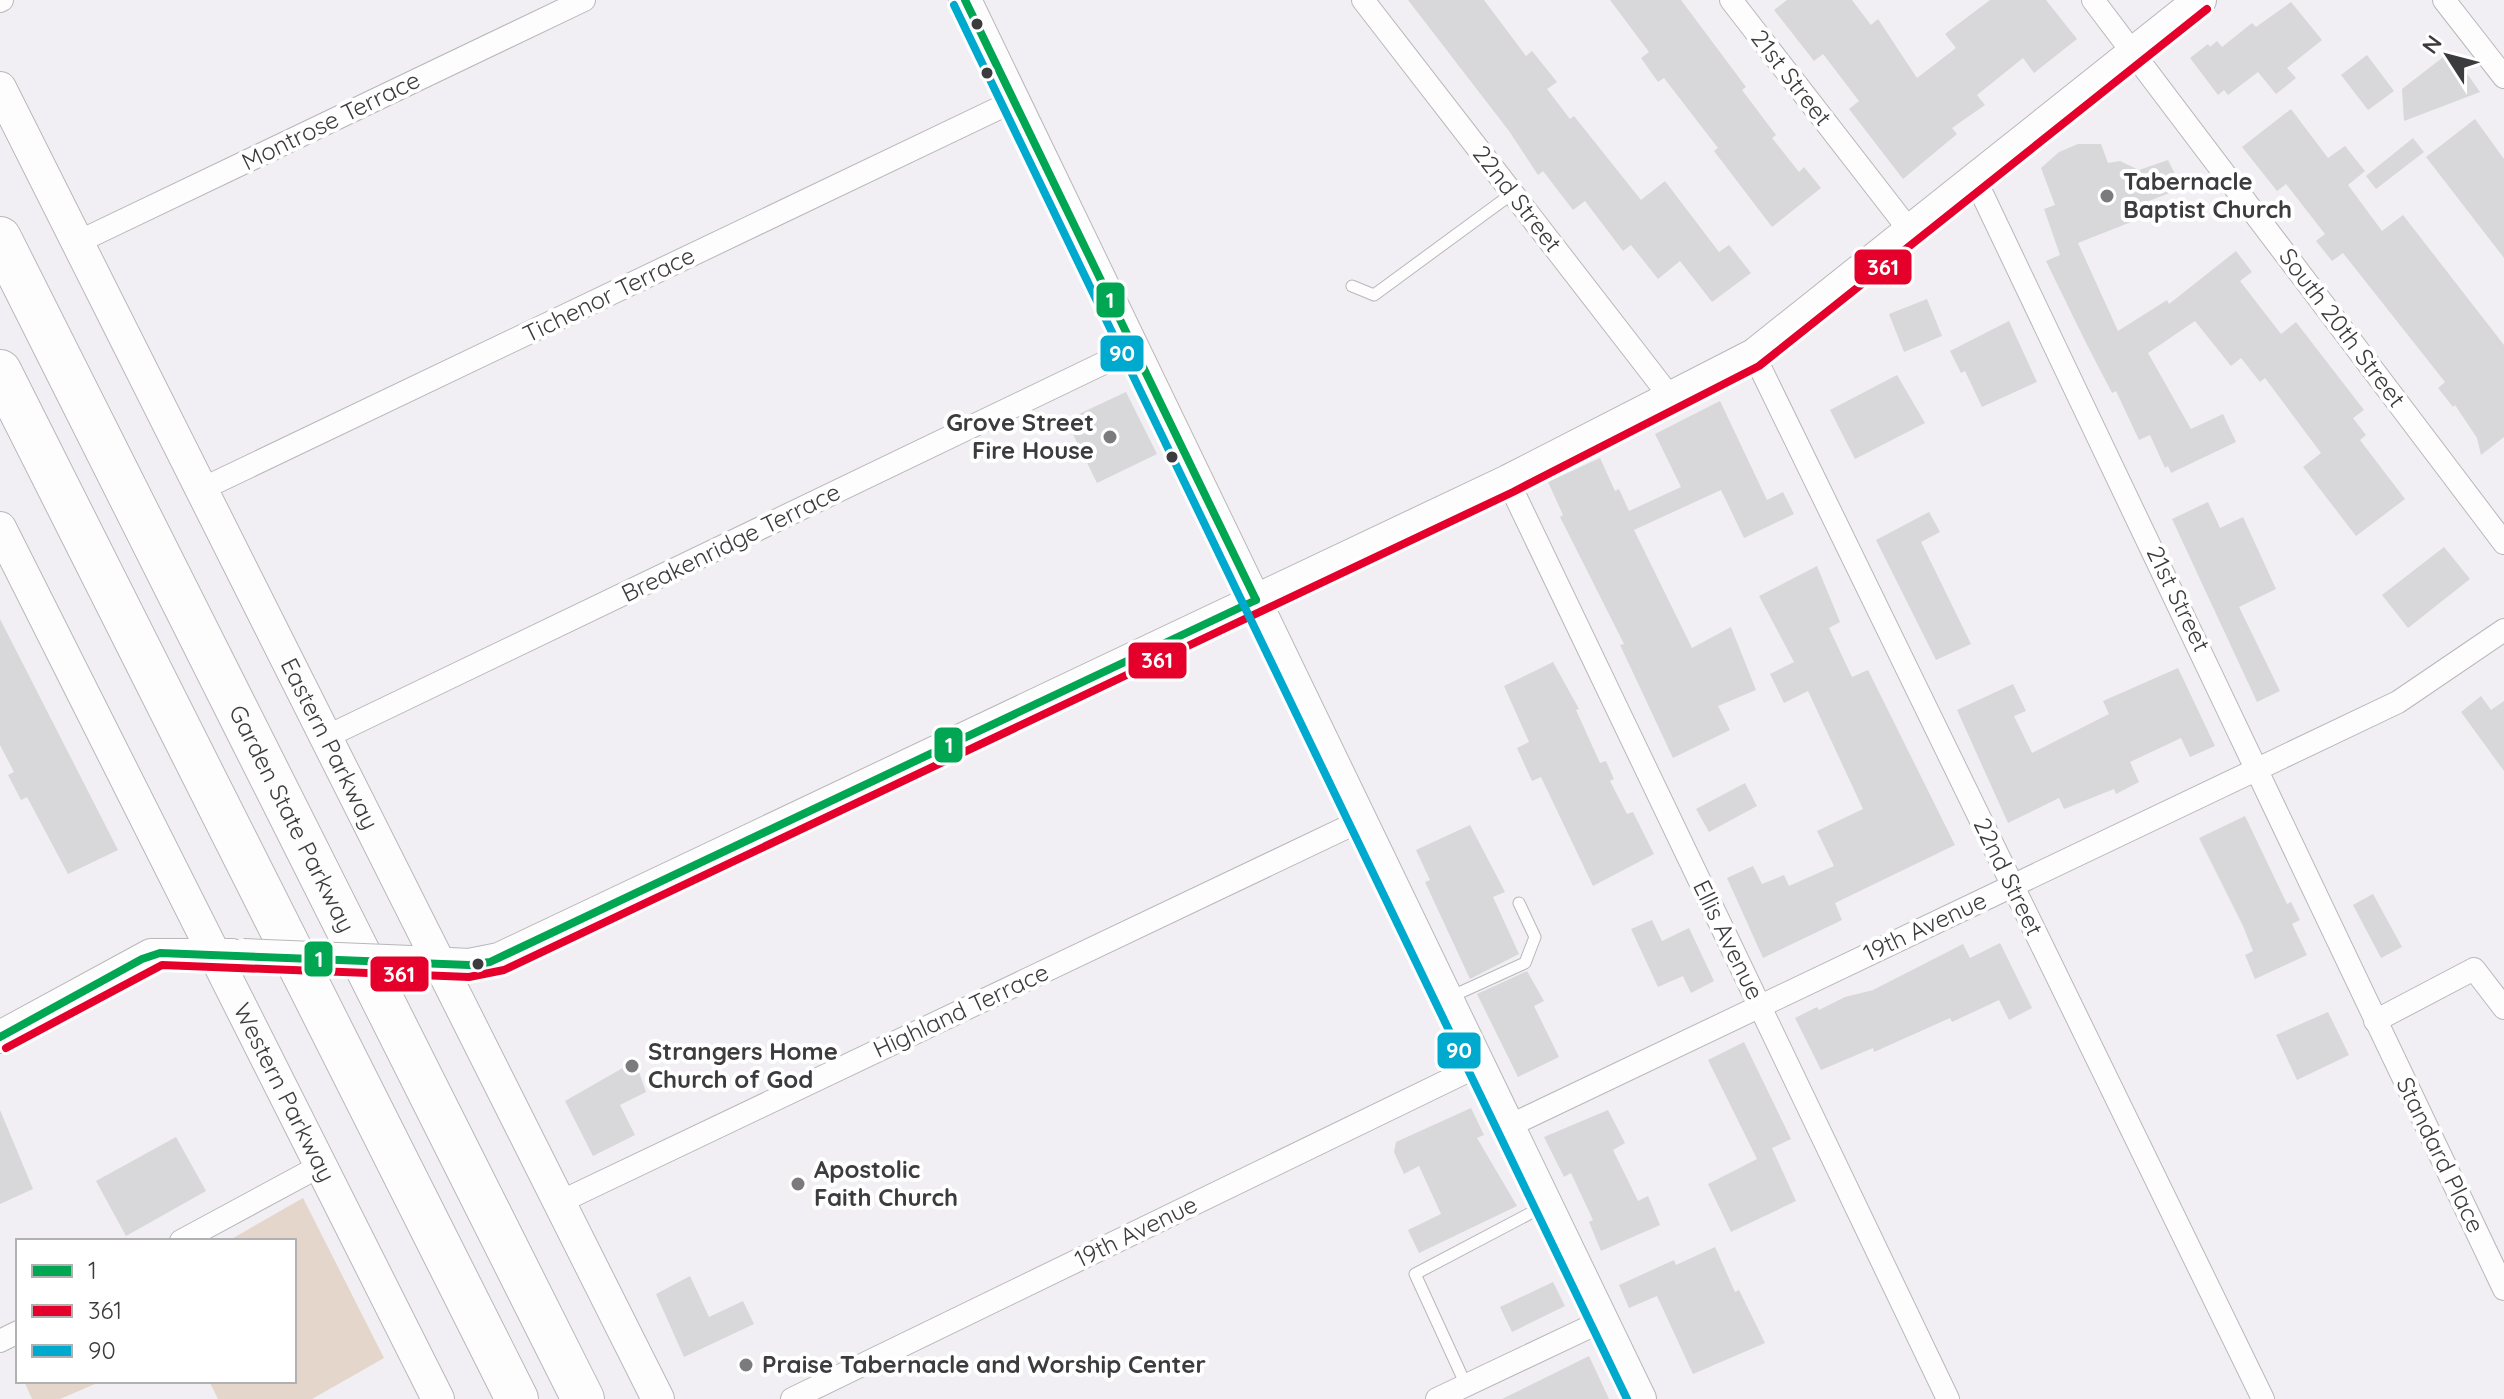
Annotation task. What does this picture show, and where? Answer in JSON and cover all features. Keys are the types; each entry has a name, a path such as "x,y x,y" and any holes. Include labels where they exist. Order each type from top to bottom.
{"highway":[{"name":"Garden State Parkway","path":"0,238 583,1399"},
{"path":"0,371 517,1399"},
{"path":"0,384 42,452"}],"main road":[{"path":"965,0 1016,100 1640,1399"},
{"path":"0,1037 151,955 480,964 499,959 1508,481 1754,355 2200,0"},
{"name":"Eastern Parkway","path":"0,88 326,737 427,962 560,1202 658,1399"},
{"name":"Western Parkway","path":"0,528 229,955 320,1166 438,1399"}],"street":[{"name":"Montrose Terrace","path":"78,242 584,0"},
{"name":"22nd Street","path":"1363,0 1671,398"},
{"name":"21st Street","path":"1731,0 1910,231"},
{"name":"South 20th Street","path":"2093,0 2504,543"},
{"path":"2444,0 2504,77"},
{"name":"Tichenor Terrace","path":"202,489 1016,100"},
{"name":"21st Street","path":"1975,179 2259,768 2375,1021"},
{"name":"Breakenridge Terrace","path":"326,737 1135,348"},
{"name":"22nd Street","path":"1754,355 2263,1399"},
{"name":"Ellis Avenue","path":"1508,481 1948,1399"},
{"name":"19th Avenue","path":"1509,1126 2398,702 2504,630"},
{"name":"Highland Terrace","path":"560,1202 1362,820"},
{"path":"2375,1021 2474,969 2504,1008"},
{"name":"Standard Place","path":"2375,1021 2504,1289"},
{"name":"19th Avenue","path":"792,1399 1480,1065"},
{"path":"185,1239 320,1166"},
{"path":"1437,1399 1602,1321"}],"lane":[{"path":"1352,286 1374,295 1513,193"},
{"path":"1448,999 1525,963 1535,937 1519,903"},
{"path":"1466,1385 1415,1274 1546,1205"}],"shaded area":[{"path":"303,1198 384,1358 312,1399 218,1399 210,1383 296,1383 296,1239 231,1239"},
{"path":"25,1383 97,1383 60,1399 32,1399"}],"building":[{"path":"1408,0 1484,0 1526,56 1532,51 1557,82 1547,89 1570,119 1574,116 1641,200 1665,181 1719,252 1729,245 1751,273 1712,302 1680,261 1658,279 1631,245 1623,251 1585,201 1573,210 1543,171 1538,175 1509,131"},
{"path":"1610,0 1681,0 1746,87 1742,90 1776,135 1772,138 1799,172 1804,167 1821,188 1772,227 1714,151 1718,148 1664,78 1658,82 1641,58 1649,52"},
{"path":"1787,0 1852,0 1871,25 1878,19 1917,78 1956,48 1945,34 1990,0 2046,0 2077,39 2034,73 2023,58 1977,95 1985,105 1952,128 1957,134 1903,179 1849,109 1859,101 1823,54 1814,61 1774,10"},
{"path":"2291,2 2322,40 2287,68 2296,78 2276,94 2258,72 2228,95 2224,90 2218,95 2190,58 2208,44 2210,47 2217,41 2222,47 2252,23 2256,27"},
{"path":"2451,51 2480,92 2404,121 2402,89"},
{"path":"2367,55 2394,91 2368,110 2341,75"},
{"path":"2291,109 2328,158 2345,146 2365,171 2348,185 2382,231 2403,215 2504,345 2504,437 2481,455 2477,438 2455,405 2453,407 2438,388 2445,382 2343,253 2332,261 2316,241 2325,234 2286,184 2277,191 2242,147"},
{"path":"2475,119 2504,159 2504,258 2426,157"},
{"path":"2413,138 2424,152 2376,189 2366,176"},
{"path":"2078,144 2101,144 2108,163 2120,161 2139,170 2168,160 2182,188 2126,210 2131,222 2078,243 2118,331 2167,300 2169,304 2236,251 2252,272 2240,281 2281,334 2296,322 2364,410 2353,418 2366,435 2360,440 2405,499 2356,536 2303,467 2321,453 2265,378 2260,382 2241,358 2231,366 2195,321 2148,353 2191,429 2223,414 2236,442 2171,473 2168,466 2165,468 2150,435 2139,440 2046,261 2060,255 2044,209 2055,205 2041,168 2059,152"},
{"path":"1927,299 1942,336 1904,352 1889,314"},
{"path":"2009,321 2037,382 1982,407 1965,371 1961,373 1950,351"},
{"path":"1897,375 1925,423 1855,459 1830,410"},
{"path":"1126,392 1157,454 1097,483 1066,420"},
{"path":"1720,401 1767,500 1783,492 1794,514 1744,538 1721,490 1634,530 1692,648 1731,627 1756,690 1718,706 1730,730 1673,758 1620,645 1624,644 1560,517 1563,515 1548,482 1600,458 1615,491 1619,489 1629,511 1681,487 1655,434"},
{"path":"2208,502 2220,528 2243,517 2276,589 2239,607 2280,691 2257,702 2172,519"},
{"path":"1929,512 1940,532 1921,542 1971,644 1936,660 1876,540"},
{"path":"2444,547 2470,579 2408,628 2382,595"},
{"path":"1817,566 1840,622 1829,628 1852,677 1868,670 1955,845 1835,903 1842,920 1763,958 1727,878 1753,866 1762,884 1784,875 1789,886 1834,866 1817,831 1863,809 1808,691 1784,703 1770,674 1794,662 1759,596"},
{"path":"0,619 118,850 68,874 27,797 21,800 8,775 14,772 0,745"},
{"path":"1553,662 1579,709 1576,710 1600,763 1606,761 1614,779 1610,781 1627,814 1633,812 1654,854 1593,886 1541,777 1532,781 1517,748 1529,742 1504,686"},
{"path":"2178,668 2215,746 2190,757 2181,738 2130,762 2139,782 2116,794 2114,789 2064,809 2059,798 2008,823 1957,710 2013,684 2026,711 2014,716 2032,753 2109,714 2103,701"},
{"path":"2481,696 2491,710 2504,701 2504,771 2461,712"},
{"path":"1745,783 1757,806 1709,832 1696,809"},
{"path":"2245,816 2287,904 2291,902 2300,920 2292,924 2307,955 2255,979 2245,955 2253,951 2199,838"},
{"path":"1470,825 1505,892 1493,897 1519,954 1470,979 1425,882 1430,880 1416,850"},
{"path":"2373,894 2402,947 2381,958 2353,905"},
{"path":"1652,920 1662,941 1689,928 1714,981 1691,993 1683,976 1658,987 1631,929"},
{"path":"2000,943 2032,1008 2009,1020 1999,1000 1952,1022 1950,1018 1874,1052 1873,1048 1821,1070 1795,1018 1817,1007 1819,1010 1845,997 1873,990 1963,944 1970,958"},
{"path":"1527,971 1544,1001 1534,1006 1559,1057 1518,1077 1477,994"},
{"path":"2328,1012 2349,1055 2297,1080 2276,1035"},
{"path":"1744,1042 1791,1139 1772,1148 1796,1201 1731,1232 1708,1184 1757,1159 1708,1060"},
{"path":"635,1061 646,1092 620,1105 635,1135 593,1156 565,1101"},
{"path":"1471,1108 1484,1135 1477,1138 1517,1206 1419,1253 1408,1230 1441,1214 1419,1166 1404,1174 1394,1152 1396,1142"},
{"path":"0,1110 33,1189 0,1204"},
{"path":"1608,1110 1625,1143 1613,1150 1638,1201 1648,1196 1660,1225 1601,1251 1589,1222 1593,1220 1571,1173 1564,1177 1544,1137"},
{"path":"176,1137 206,1191 126,1236 96,1181"},
{"path":"1715,1247 1735,1292 1739,1290 1765,1343 1693,1374 1657,1296 1629,1308 1619,1285 1674,1260 1676,1265"},
{"path":"690,1276 709,1317 743,1301 754,1324 684,1357 656,1294"},
{"path":"1553,1282 1565,1306 1512,1332 1500,1307"},
{"path":"1589,1356 1609,1399 1502,1399"}],"transit line":[{"name":"1","path":"965,0 1256,600"},
{"name":"90","path":"954,5 1627,1399"},
{"name":"361","path":"6,1048 162,965 469,977 504,970 1513,492 1759,366 2207,9"},
{"name":"1","path":"0,1037 142,959 160,953 469,965 490,962 1256,600"}],"place":[{"name":"Tabernacle Baptist Church","path":"2107,196"},
{"name":"Grove Street Fire House","path":"1110,437"},
{"name":"Strangers Home Church of God","path":"632,1066"},
{"name":"Apostolic Faith Church","path":"798,1184"},
{"name":"Praise Tabernacle and Worship Center","path":"746,1365"}]}
